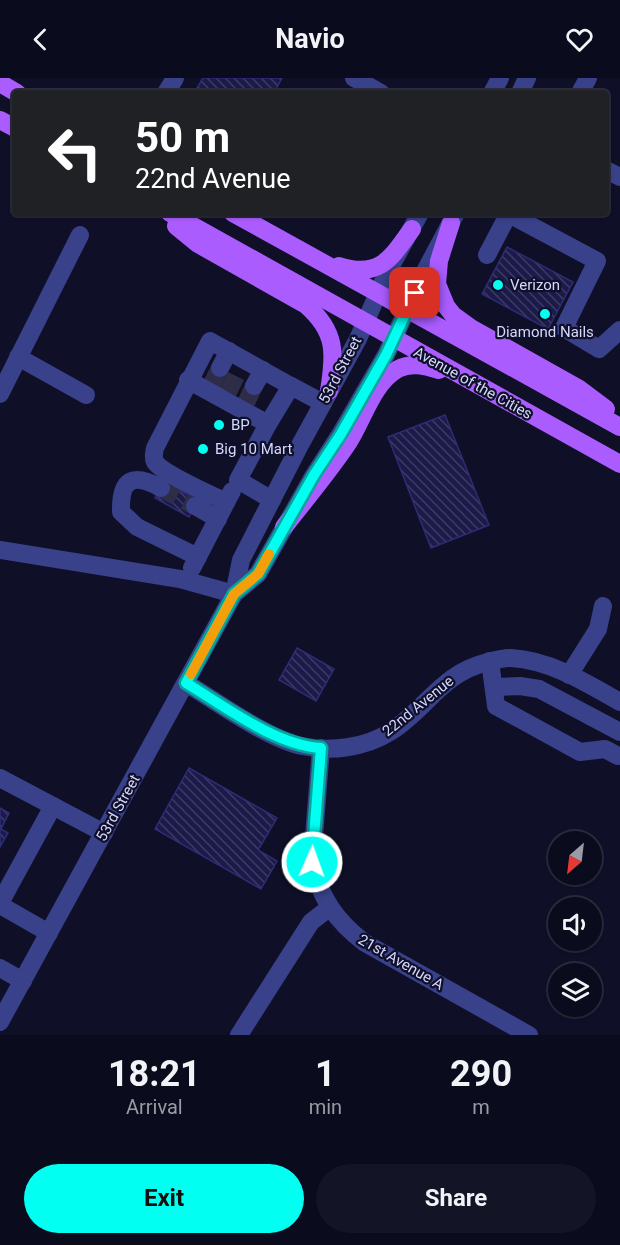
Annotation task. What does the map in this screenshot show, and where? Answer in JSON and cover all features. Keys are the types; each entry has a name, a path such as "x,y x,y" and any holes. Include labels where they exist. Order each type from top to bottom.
{"main road":[{"path":"165,216 198,244 306,305 314,312 324,324 331,339 334,360 326,397"},
{"name":"Avenue of the Cities","path":"175,216 620,464"},
{"path":"238,216 620,427"},
{"path":"454,218 439,261 437,284 446,306 453,315 471,328 578,388 620,418"},
{"path":"316,259 352,270 378,267 385,264 416,221"},
{"path":"284,527 348,444 367,408 390,374 405,366 424,365 463,377"}],"street":[{"path":"354,78 376,90"},
{"path":"487,255 508,216"},
{"path":"513,216 597,261 564,328 599,349 620,330"},
{"name":"53rd Street","path":"234,594 258,574 314,475 341,434 394,338 454,218"},
{"name":"53rd Street","path":"0,1022 234,594 241,560 416,221"},
{"path":"0,394 80,235"},
{"path":"222,510 156,464 154,459 154,448 210,341 225,378 252,392 291,386 326,397"},
{"path":"18,357 86,395"},
{"path":"188,380 225,378 252,392 268,424"},
{"path":"186,580 268,424 291,386"},
{"path":"161,488 139,478 131,481 124,490 121,512 137,527 198,557"},
{"path":"238,480 272,500"},
{"path":"195,506 222,510"},
{"path":"0,549 186,580 234,594"},
{"path":"569,675 598,629 603,606"},
{"name":"22nd Avenue","path":"186,683 270,733 292,743 332,750 357,746 389,733 462,670 490,661 511,658 542,664 569,675 620,702"},
{"path":"490,661 495,687 495,706 580,752 616,753"},
{"path":"495,687 520,686 539,690 620,732"},
{"name":"21st Avenue A","path":"321,748 312,862 316,879 329,908 353,934 365,943 529,1035"},
{"path":"0,778 104,833"},
{"path":"49,933 0,904 53,806"},
{"path":"239,1035 311,922 329,908"},
{"path":"0,968 23,981"}],"building":[{"path":"203,78 282,78 276,90 201,90 197,88"},
{"path":"507,247 573,282 548,329 482,294"},
{"path":"445,415 489,525 431,548 388,437"},
{"path":"164,481 198,501 189,517 155,498"},
{"path":"297,648 334,669 316,701 279,680"},
{"path":"189,768 277,818 258,850 277,861 261,889 155,829"},
{"path":"0,808 9,813 1,829 8,833 0,847"}],"tunnel":[{"path":"212,384 220,368"},
{"path":"228,392 236,376"},
{"path":"246,403 254,386"},
{"path":"161,488 195,506"}],"slow traffic":[{"path":"191,674 234,594 258,574 269,554"}],"place":[{"name":"Verizon","path":"498,285"},
{"name":"Diamond Nails","path":"545,314"},
{"name":"BP","path":"219,425"},
{"name":"Big 10 Mart","path":"203,449"}],"route":[{"path":"312,862 321,748 304,747 270,733 186,683 234,594 258,574 314,475 341,434 386,355 415,293"}]}
